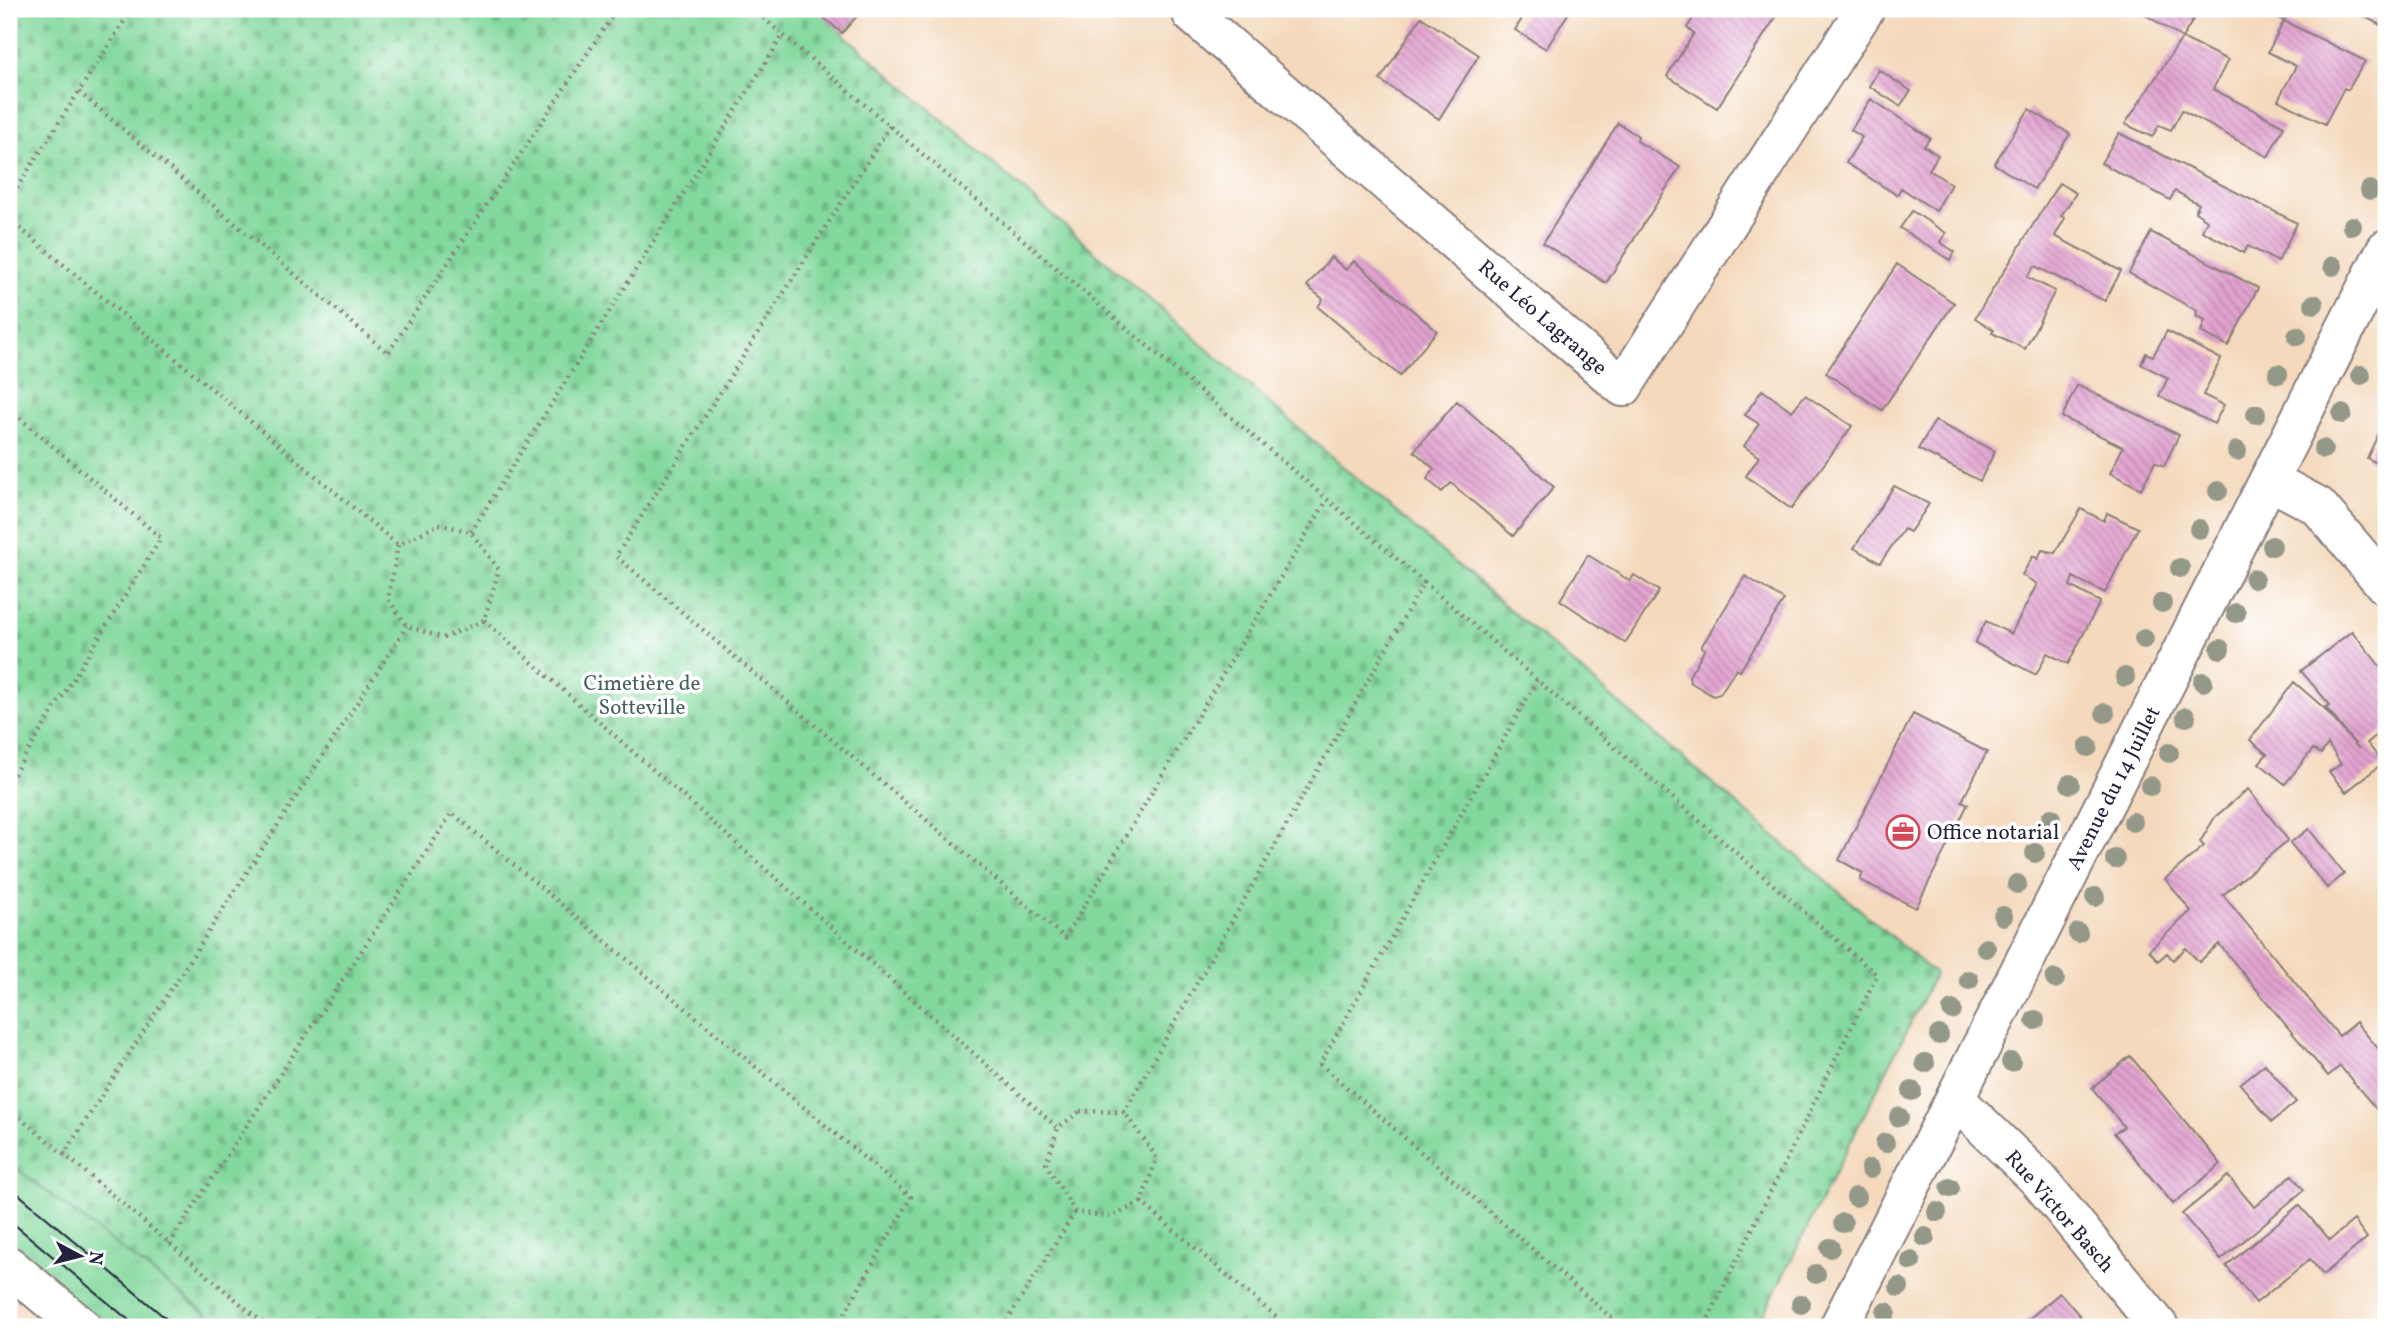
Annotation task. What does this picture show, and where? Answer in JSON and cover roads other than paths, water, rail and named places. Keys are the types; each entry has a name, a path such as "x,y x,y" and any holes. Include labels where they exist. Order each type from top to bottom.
{"street":[{"name":"Rue Léo Lagrange","path":"1196,9 1192,14 1623,387 1865,9"},
{"name":"Avenue du 14 Juillet","path":"1839,1327 2386,249"},
{"path":"2269,480 2318,506 2386,586"},
{"name":"Rue Victor Basch","path":"1955,1099 2039,1180 2159,1327"},
{"path":"9,1266 82,1327"}],"tram line":[{"path":"9,1186 176,1327"},
{"path":"9,1220 137,1327"}],"place":[{"name":"Office notarial","path":"1903,832"}],"park label":[{"name":"Cimetière de Sotteville","path":"642,695"}]}
